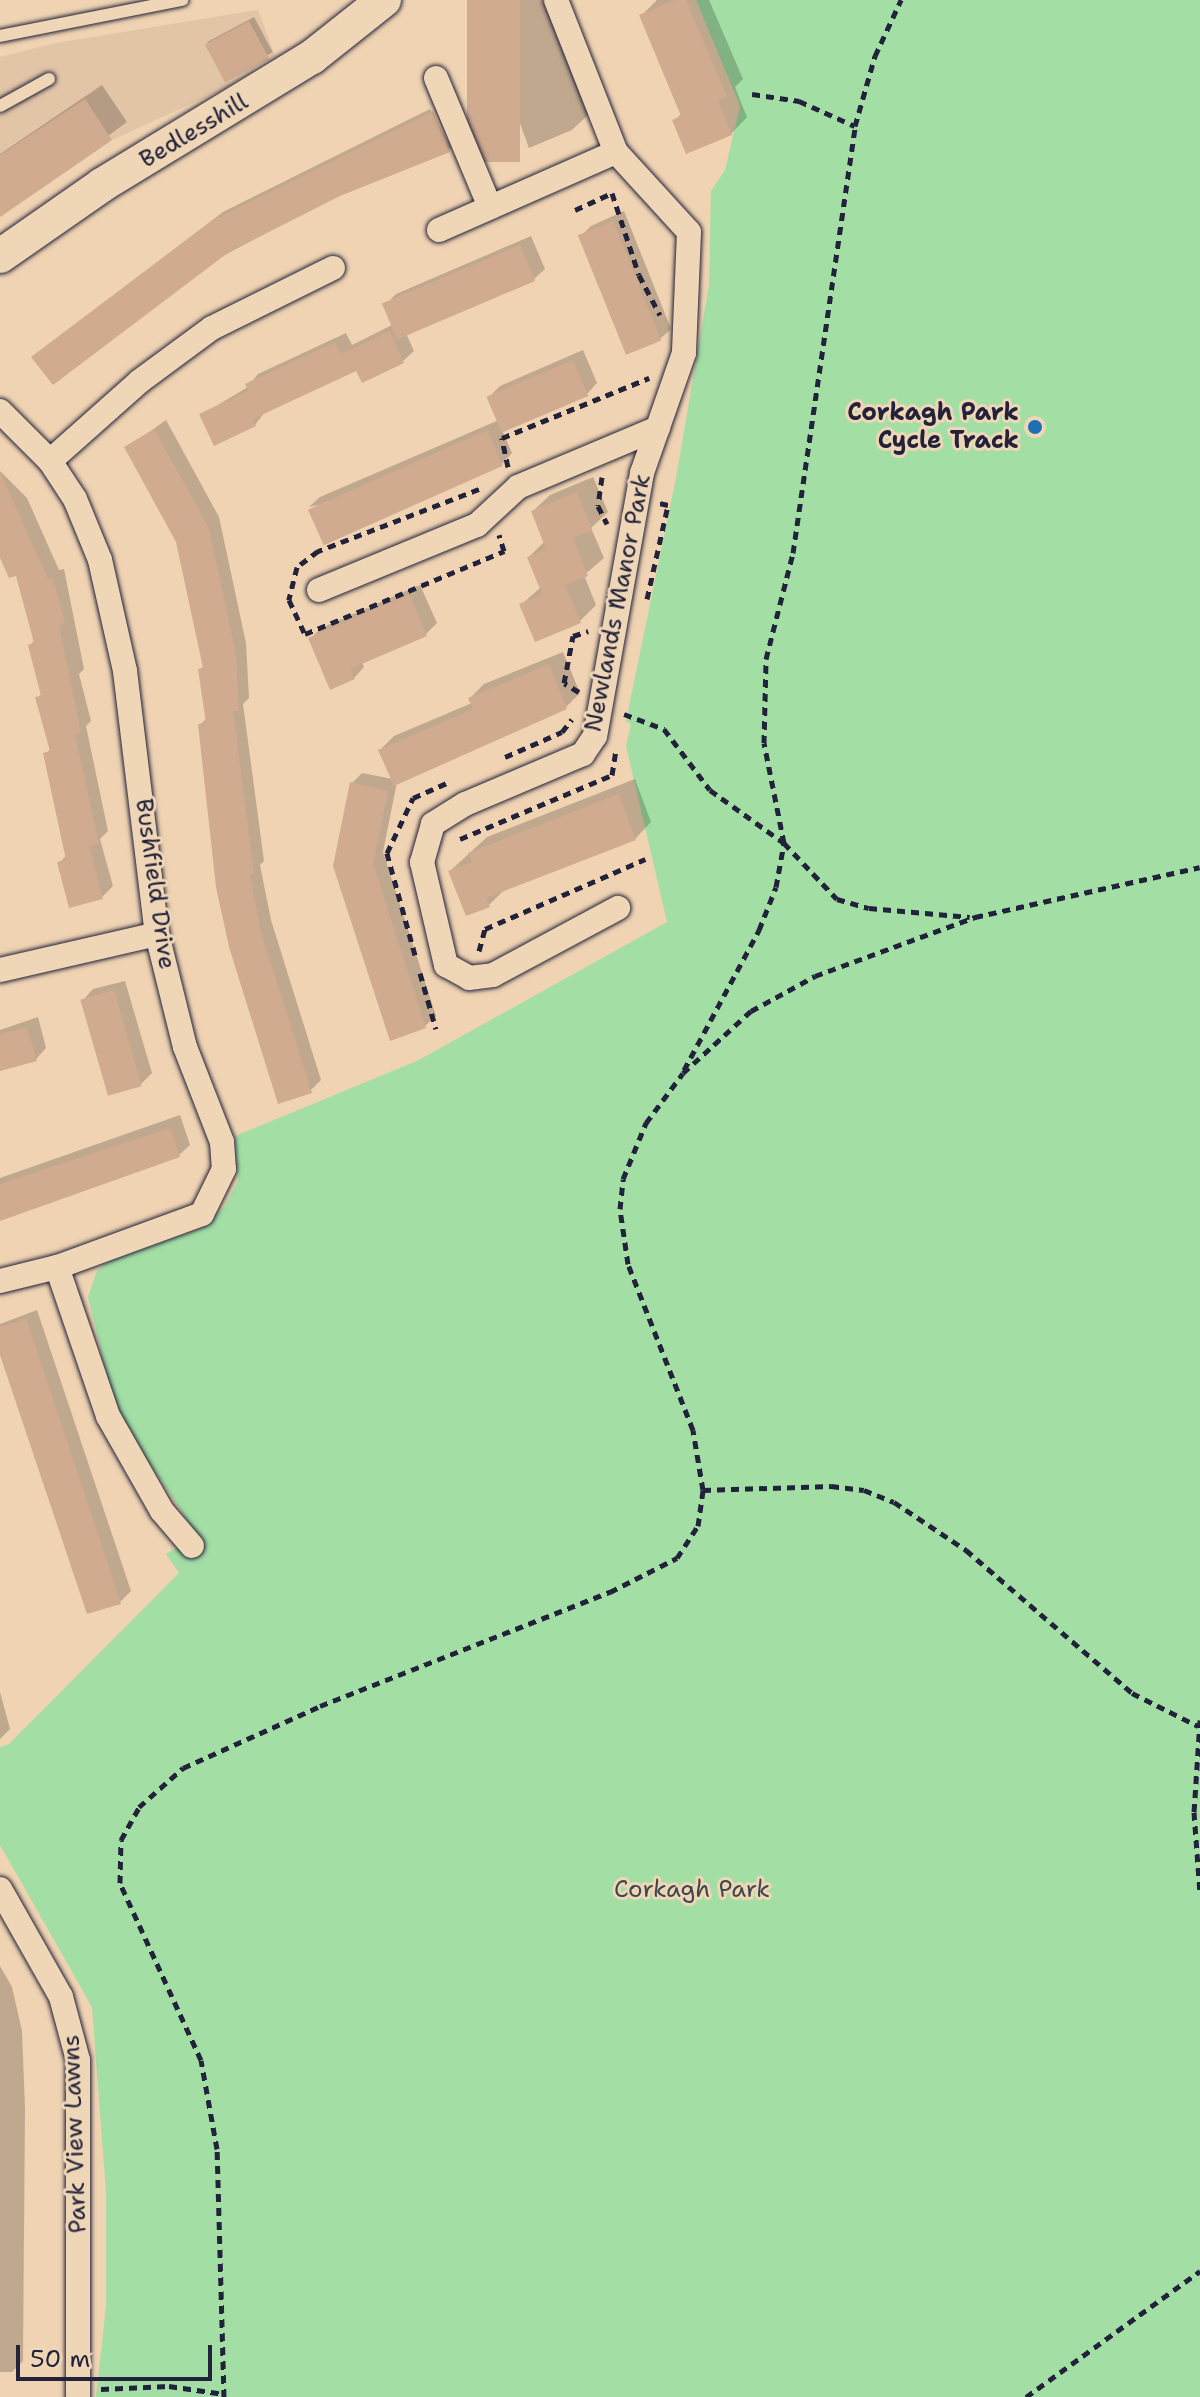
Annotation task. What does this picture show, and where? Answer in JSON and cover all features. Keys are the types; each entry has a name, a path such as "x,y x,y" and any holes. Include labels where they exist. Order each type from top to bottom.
{"street":[{"name":"Bedlesshill","path":"0,256 102,185 312,57 384,0"},
{"path":"439,230 616,152 565,3"},
{"path":"436,78 490,207"},
{"name":"Newlands Manor Park","path":"616,152 689,232 684,353 634,510 595,736 583,754 465,804 433,824 422,862 446,965 469,978 493,975 618,908"},
{"path":"50,461 140,381 212,328 333,268"},
{"name":"Bushfield Drive","path":"0,411 50,461 75,499 107,587 127,686 157,934 185,1047 222,1142 224,1169 217,1192 202,1214 57,1267 0,1281"},
{"path":"319,590 477,525 518,487 658,428"},
{"path":"0,970 157,934"},
{"path":"57,1267 108,1416 162,1511 192,1546"},
{"name":"Park View Lawns","path":"0,1889 61,1997 78,2060 86,2393"}],"lane":[{"path":"0,36 182,0"},
{"path":"0,106 49,79"}],"path":[{"path":"86,2393 169,2386 224,2395 217,2149 201,2060 120,1883 121,1840 139,1807 183,1768 320,1706 610,1592 677,1558 698,1526 703,1490 693,1430 628,1264 620,1209 632,1151 683,1073 759,930 776,887 784,843 764,743 763,691 793,553 855,126 875,56 901,0"},
{"path":"752,94 799,101 855,126"},
{"path":"575,210 612,193 639,275 664,322"},
{"path":"503,473 510,464 502,438 659,375"},
{"path":"589,476 603,470 598,506 607,523 604,534"},
{"path":"482,487 318,551 297,567 289,600 305,634 504,551 499,534 506,526"},
{"path":"579,702 581,693 564,683 573,636 588,632 590,620"},
{"path":"494,762 562,732 578,711"},
{"path":"621,713 664,729 710,790 784,843 837,899 869,908 975,917"},
{"path":"436,1029 387,853 413,798 454,780"},
{"path":"683,1073 751,1011 815,976 975,917 1200,867"},
{"path":"703,1490 831,1486 864,1490 894,1502 966,1550 1132,1693 1199,1723 1194,1812 1200,1894"},
{"path":"1026,2397 1200,2271"}],"shaded area":[{"path":"258,10 275,56 222,90 112,140 0,217 0,57 56,43"}],"green space":[{"name":"Corkagh Park","path":"696,0 1200,0 1200,2397 96,2397 106,2306 106,2192 92,2007 0,1845 0,1747 9,1744 179,1573 166,1554 198,1536 116,1413 88,1297 97,1271 107,1262 200,1229 224,1207 238,1181 235,1136 417,1061 667,922 626,746 631,724 626,721 676,478 709,285 711,191 725,170 740,106"}],"building":[{"path":"467,0 520,0 520,162 467,162"},
{"path":"675,0 686,0 727,97 718,101 732,135 686,154 672,120 681,116 639,15"},
{"path":"249,21 269,59 225,82 205,44"},
{"path":"85,99 112,140 0,217 0,155"},
{"path":"433,111 450,152 340,196 229,252 53,385 31,357 210,222"},
{"path":"613,221 661,341 626,355 578,235"},
{"path":"520,245 535,281 397,340 382,304"},
{"path":"390,331 404,363 362,383 356,371 253,419 256,426 214,446 199,414 248,391 245,384 335,342 341,354"},
{"path":"573,360 588,396 502,433 486,397"},
{"path":"154,429 209,528 236,655 239,711 233,711 254,874 250,874 261,932 312,1093 278,1104 229,947 216,887 198,724 206,723 198,669 203,668 176,542 124,447"},
{"path":"487,430 503,466 324,545 308,510"},
{"path":"0,472 48,579 53,578 65,623 59,625 81,733 75,735 99,844 89,846 103,899 69,908 57,862 66,860 43,753 50,751 35,697 41,696 28,645 34,643 16,576 9,578 0,558"},
{"path":"577,492 592,530 573,538 588,576 565,585 581,623 535,642 519,604 542,594 527,557 546,549 531,511"},
{"path":"409,594 427,636 350,669 355,679 330,690 308,638"},
{"path":"549,664 567,709 394,786 378,750 473,709 468,698"},
{"path":"350,782 388,791 373,864 426,1028 390,1041 333,866"},
{"path":"619,794 636,840 486,898 490,907 466,916 448,871 472,862 468,853"},
{"path":"114,990 142,1086 108,1096 80,1000"},
{"path":"27,1027 37,1061 0,1071 0,1034"},
{"path":"170,1128 180,1157 0,1221 0,1184"},
{"path":"26,1319 121,1604 87,1614 0,1355 0,1327"}],"place":[{"name":"Corkagh Park Cycle Track","path":"1035,427"}]}
